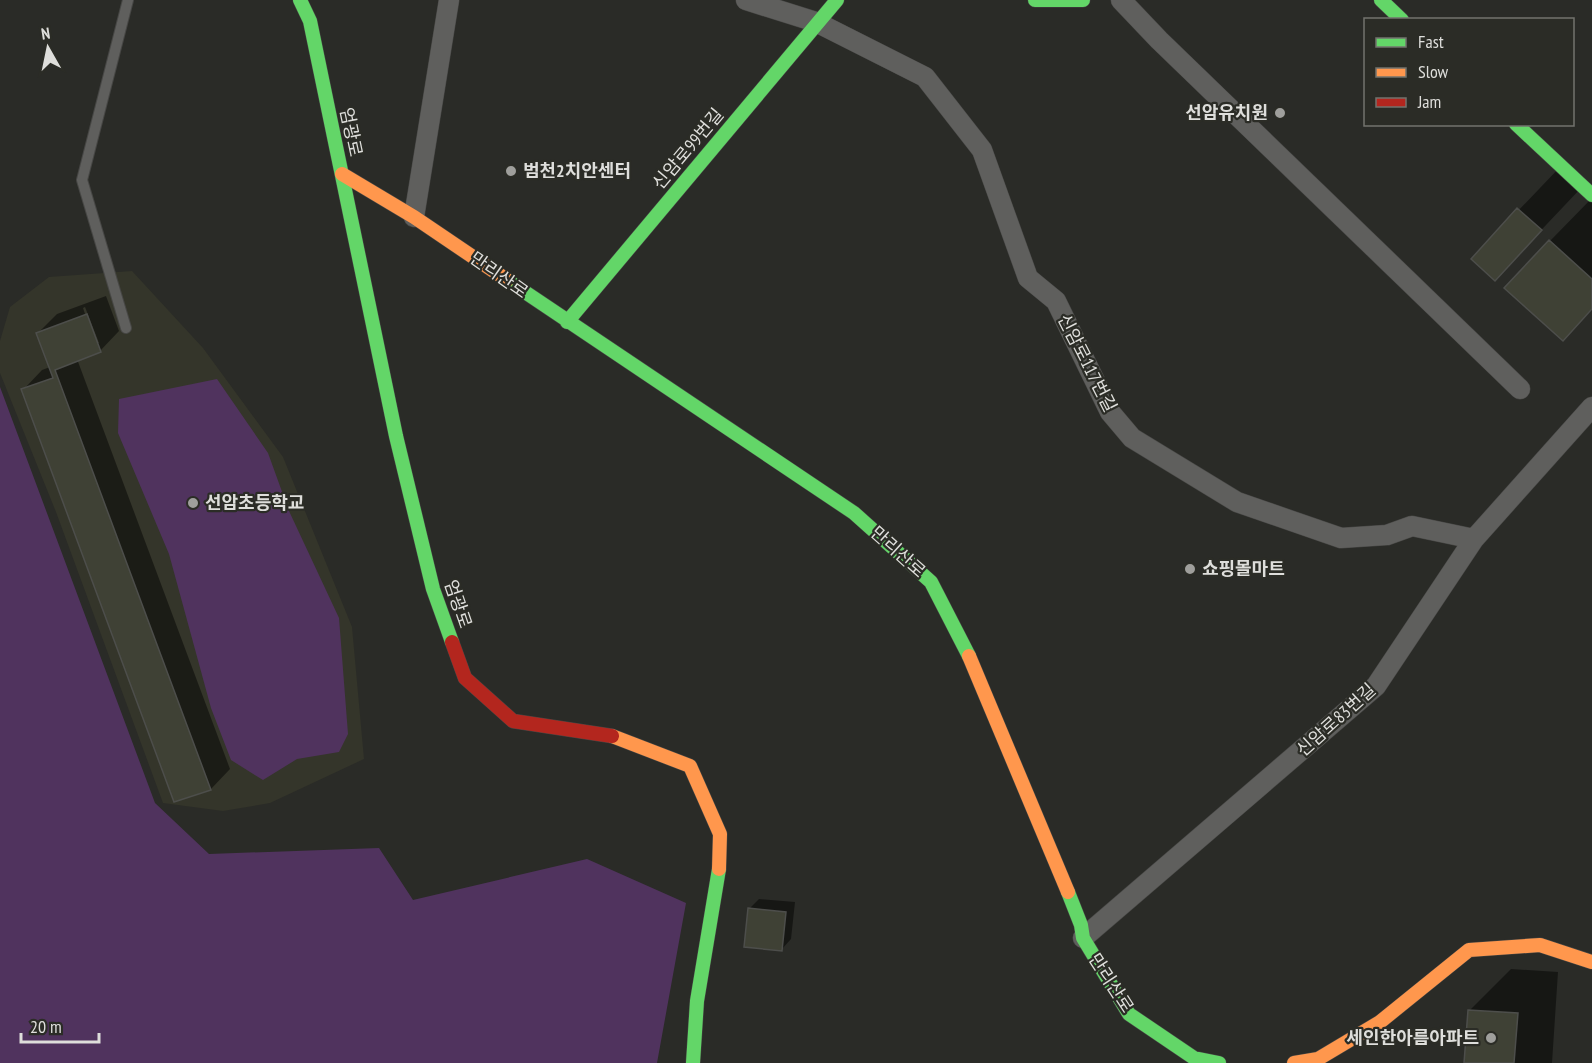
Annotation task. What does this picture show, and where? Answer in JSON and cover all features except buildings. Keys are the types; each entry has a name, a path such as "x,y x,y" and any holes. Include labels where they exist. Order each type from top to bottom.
{"street":[{"name":"엄광로","path":"300,0 310,21 396,436 433,589 465,678 513,721 614,736 690,766 720,834 718,884 697,1001 693,1063"},
{"path":"414,217 449,0"},
{"name":"신암로117번길","path":"746,0 816,22 925,77 951,107 982,150 1028,278 1056,302 1110,412 1132,438 1237,502 1341,538 1387,535 1412,526 1474,539"},
{"name":"신암로99번길","path":"567,322 816,22 837,0"},
{"path":"1035,0 1068,2 1083,0"},
{"path":"1121,0 1159,40 1520,389"},
{"path":"1382,0 1400,18"},
{"path":"1518,126 1592,195"},
{"name":"만리산로","path":"342,174 414,217 854,513 931,582 977,672 1081,926 1083,938 1129,1014 1194,1058 1219,1063"},
{"name":"신암로83번길","path":"1083,938 1376,686 1474,539 1592,407"},
{"path":"1294,1063 1318,1059 1380,1022 1469,950 1540,945 1592,962"}],"lane":[{"path":"126,328 82,180 128,0"}],"shaded area":[{"path":"132,271 203,348 283,457 352,627 364,759 270,803 223,811 163,803 56,512 0,373 0,341 10,307 49,277"},
{"path":"217,379 268,453 289,511 339,618 348,734 339,752 297,759 263,780 231,760 211,708 169,554 118,433 119,399"},
{"path":"0,387 155,803 209,854 379,848 413,900 587,859 686,903 657,1063 0,1063"}],"traffic: fast":[{"path":"300,0 310,21 396,436 433,589 452,642"},
{"path":"567,322 837,0"},
{"path":"1035,0 1083,0"},
{"path":"1381,0 1400,18"},
{"path":"1518,126 1592,195"},
{"path":"507,280 854,513 931,582 969,656"},
{"path":"693,1063 697,1001 719,869"},
{"path":"1068,892 1081,925 1083,938 1129,1014 1194,1058 1219,1063"}],"traffic: slow":[{"path":"342,174 414,217 507,280"},
{"path":"969,656 1068,892"},
{"path":"612,736 690,766 720,834 719,869"},
{"path":"1294,1063 1318,1059 1380,1022 1469,950 1540,945 1592,962"}],"traffic: jam":[{"path":"452,642 465,678 513,721 612,736"}],"place":[{"name":"선암유치원","path":"1280,113"},
{"name":"범천2치안센터","path":"511,171"},
{"name":"선암초등학교","path":"193,503"},
{"name":"쇼핑몰마트","path":"1190,569"},
{"name":"세인한아름아파트","path":"1491,1038"}]}
